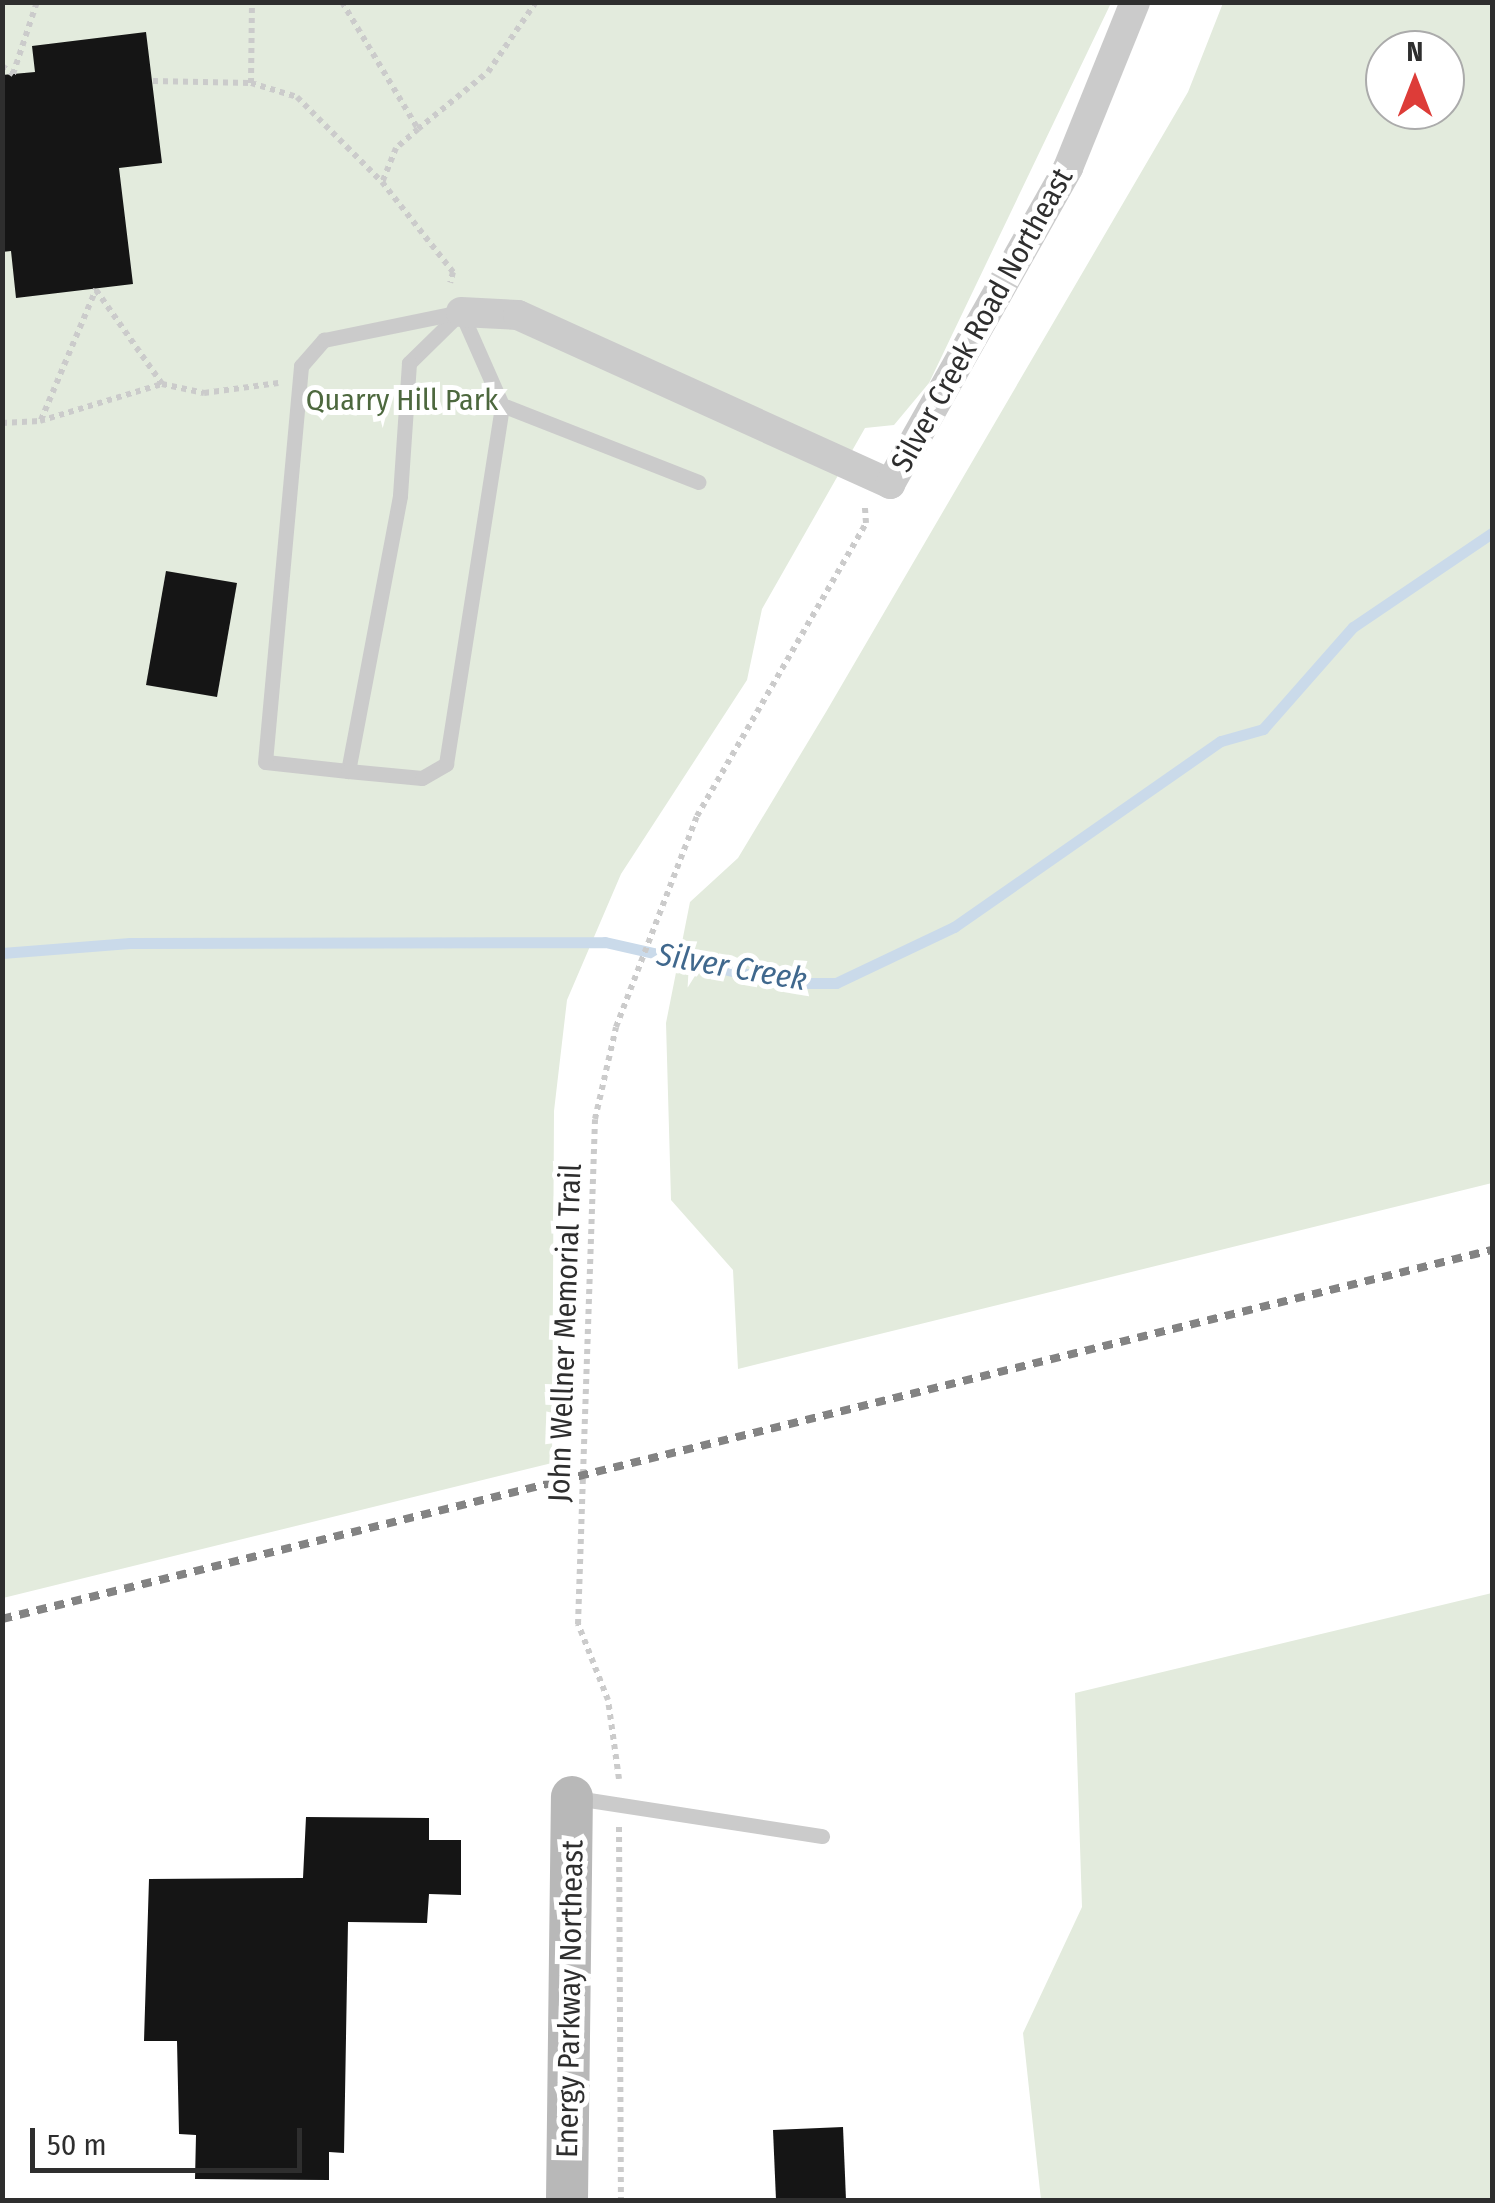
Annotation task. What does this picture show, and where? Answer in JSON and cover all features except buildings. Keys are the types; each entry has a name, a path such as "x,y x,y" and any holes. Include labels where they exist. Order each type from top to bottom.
{"street":[{"name":"Silver Creek Road Northeast","path":"452,313 518,314 890,484 1068,168 1136,2"},
{"name":"Energy Parkway Northeast","path":"568,2200 572,1797"}],"lane":[{"path":"452,313 502,405 446,764 422,778 264,762 301,366 324,340 452,313"},
{"path":"348,771 400,496 409,363 452,313"},
{"path":"502,405 698,482"},
{"path":"572,1797 618,1801 822,1836"}],"path":[{"path":"2,66 13,74 37,2"},
{"path":"250,83 252,2"},
{"path":"342,2 418,128"},
{"path":"382,182 396,148 488,72 536,2"},
{"path":"152,82 250,83 297,96 382,182 453,272 452,313"},
{"path":"40,422 96,288 162,384"},
{"path":"2,424 40,422 162,384 204,393 300,384"},
{"name":"John Wellner Memorial Trail","path":"621,2200 618,1801 608,1700 578,1624 595,1119 635,977 675,870 783,655 866,524"}],"green space":[{"name":"Quarry Hill Park","path":"2,3 1111,3 929,383 894,425 865,428 762,609 747,680 621,874 567,1000 554,1111 552,1463 3,1598"},
{"path":"1223,3 1492,3 1492,1183 738,1369 733,1270 671,1200 666,1023 690,902 738,858 1188,92"},
{"path":"1492,1593 1492,2200 1041,2200 1023,2033 1082,1907 1075,1693"}],"waterway":[{"name":"Silver Creek","path":"2,953 130,943 605,942 785,983 836,983 954,927 1221,741 1263,729 1353,627 1492,533"}],"railway":[{"path":"2,1619 1492,1250"}]}
